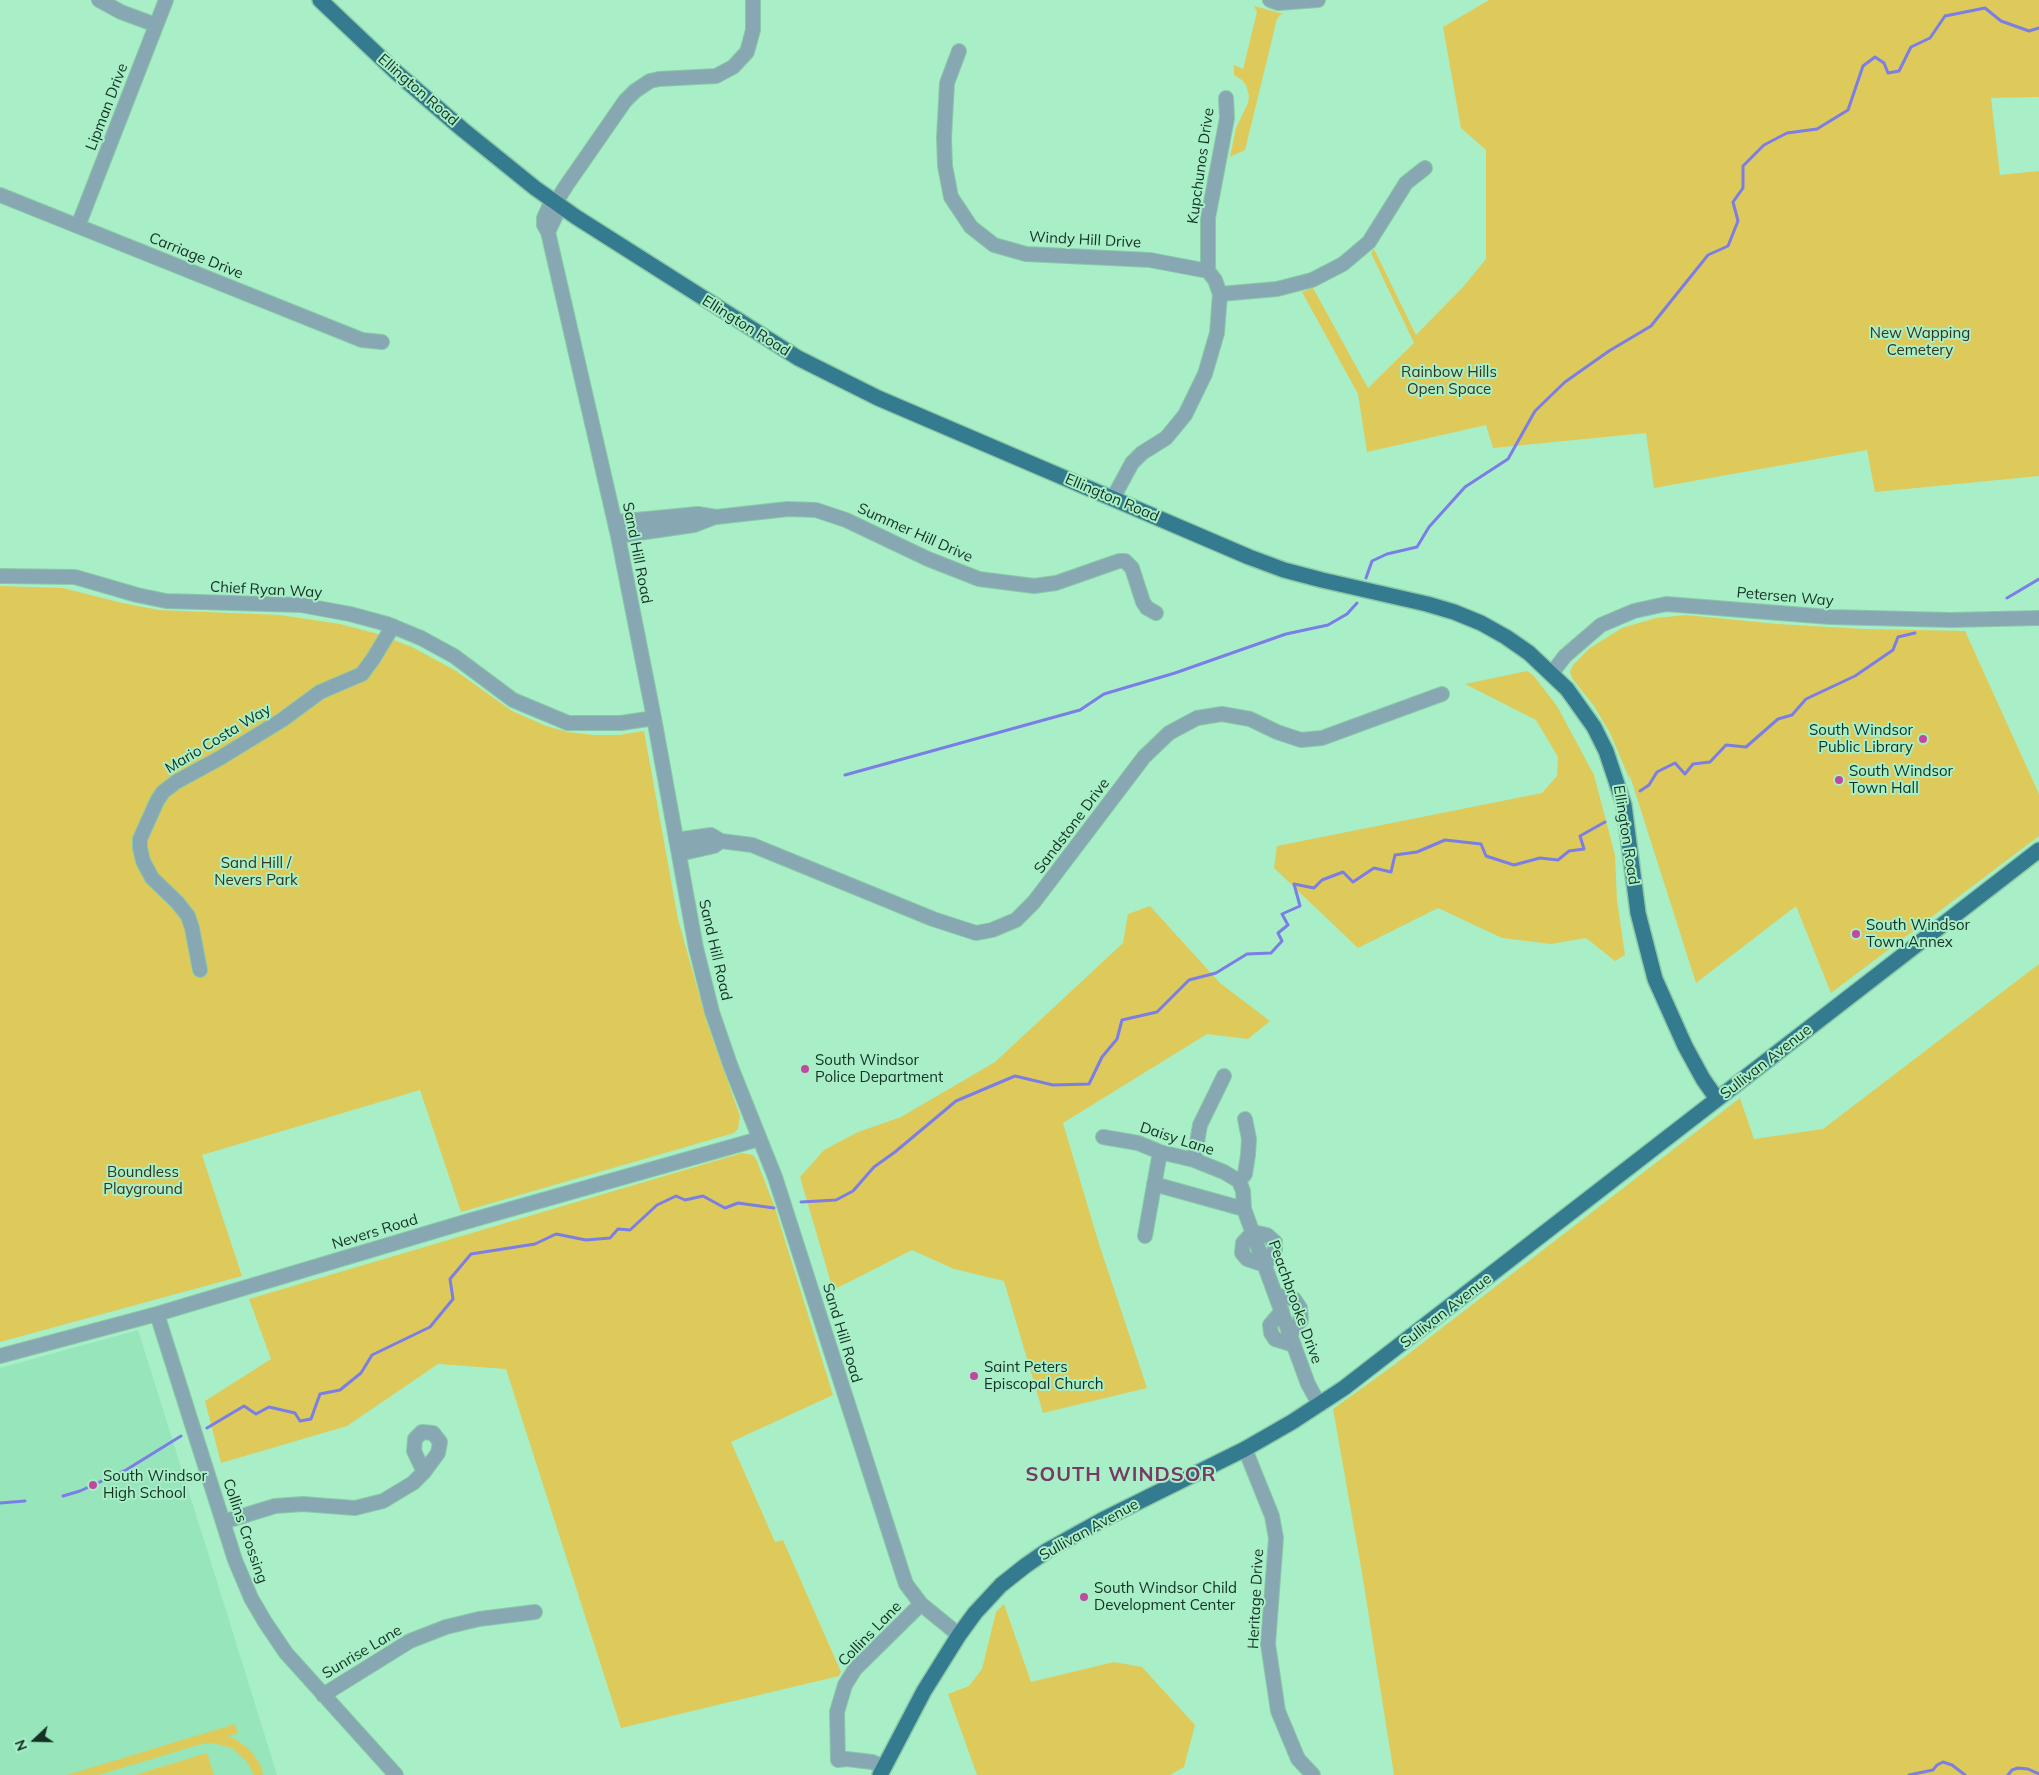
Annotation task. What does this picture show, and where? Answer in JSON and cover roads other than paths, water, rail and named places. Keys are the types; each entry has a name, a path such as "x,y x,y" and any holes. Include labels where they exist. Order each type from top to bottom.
{"main road":[{"name":"Ellington Road","path":"320,0 397,73 462,129 556,202 740,322 834,378 1249,557 1284,570 1427,604 1481,623 1514,642 1552,673 1580,706 1606,751 1624,805 1638,913 1655,979 1685,1046 1703,1079 1717,1099"},
{"name":"Sullivan Avenue","path":"882,1771 924,1691 959,1635 975,1613 1001,1585 1048,1550 1102,1520 1245,1449 1319,1404 1396,1350 2039,850"}],"street":[{"path":"99,0 121,12 156,25"},
{"name":"Lipman Drive","path":"78,226 166,0"},
{"path":"556,202 625,100 634,90 659,79 716,76 733,67 748,52 753,30 753,0"},
{"path":"1270,0 1278,3 1318,0"},
{"name":"Windy Hill Drive","path":"959,51 946,83 945,166 951,197 971,228 994,245 1026,254 1150,260 1208,271"},
{"name":"Kupchunos Drive","path":"1220,294 1208,271 1208,218 1227,118 1226,98"},
{"path":"1113,498 1132,463 1142,453 1166,438 1185,415 1205,374 1217,333 1220,294 1277,289 1312,280 1343,264 1369,242 1406,183 1425,168"},
{"name":"Carriage Drive","path":"0,195 362,340 382,342"},
{"name":"Sand Hill Road","path":"556,202 557,213 548,232 616,529 654,718 696,948 712,1012 731,1067 775,1177 796,1238 889,1537 906,1584 921,1604 959,1635"},
{"name":"Summer Hill Drive","path":"616,529 694,525 716,517 788,509 816,510 846,520 928,560 979,579 1034,586 1056,583 1119,561 1125,561 1132,568 1143,602 1147,608 1156,613"},
{"name":"Chief Ryan Way","path":"0,576 75,577 137,596 166,602 301,605 350,614 393,626 421,638 454,656 513,700 568,723 621,723 654,718"},
{"name":"Petersen Way","path":"1552,673 1566,656 1601,625 1634,612 1666,604 1830,617 1950,620 2039,618"},
{"name":"Mario Costa Way","path":"200,970 188,916 177,902 152,878 143,862 140,838 157,801 163,792 176,782 282,720 320,692 362,674 374,659 393,626"},
{"name":"Sandstone Drive","path":"677,847 714,846 721,841 752,845 933,919 976,932 992,930 1016,920 1034,902 1144,757 1169,733 1197,718 1222,714 1250,719 1277,732 1301,740 1322,738 1442,694"},
{"path":"1194,1160 1200,1125 1224,1076"},
{"path":"1239,1181 1245,1174 1248,1155 1248,1130 1245,1120"},
{"name":"Daisy Lane","path":"1103,1137 1138,1142 1160,1152 1194,1160 1224,1172 1239,1181"},
{"name":"Nevers Road","path":"0,1356 156,1314 466,1222 759,1139"},
{"path":"1145,1236 1160,1152"},
{"name":"Peachbrooke Drive","path":"1239,1181 1243,1191 1244,1209 1282,1311 1270,1326 1271,1333 1276,1339 1292,1339 1310,1389 1319,1404"},
{"path":"1154,1184 1244,1209"},
{"path":"1276,1295 1294,1299 1300,1308 1300,1320 1292,1339"},
{"name":"Collins Crossing","path":"156,1314 238,1569 251,1598 286,1652 396,1775"},
{"name":"Heritage Drive","path":"1245,1449 1272,1516 1276,1538 1268,1644 1278,1711 1298,1759 1313,1775"},
{"path":"223,1522 275,1506 303,1504 356,1508 383,1501 413,1483 424,1472"},
{"name":"Collins Lane","path":"882,1771 872,1762 847,1758 838,1760 837,1712 845,1684 855,1669 921,1604"},
{"name":"Sunrise Lane","path":"324,1695 410,1641 446,1627 479,1619 535,1612"}],"waterway":[{"path":"1366,578 1372,561 1387,554 1417,547 1429,527 1465,487 1508,459 1535,411 1565,382 1609,351 1651,326 1708,255 1728,246 1738,221 1733,202 1743,188 1743,166 1764,145 1787,133 1817,129 1848,110 1863,66 1875,57 1884,63 1888,73 1899,71 1911,47 1930,38 1945,16 1985,8 2001,21 2029,31 2039,28"},
{"path":"2007,598 2039,579"},
{"path":"845,775 1080,710 1104,694 1175,673 1286,634 1328,625 1347,614 1357,603"},
{"path":"1640,791 1649,785 1657,772 1675,763 1685,774 1693,764 1710,762 1726,745 1746,747 1778,719 1792,715 1806,699 1855,676 1893,650 1898,637 1915,633"},
{"path":"801,1202 836,1200 853,1191 874,1167 956,1101 1015,1076 1053,1085 1089,1084 1102,1057 1117,1039 1122,1020 1157,1012 1189,980 1216,973 1247,954 1271,953 1282,941 1278,933 1288,925 1282,914 1300,906 1294,884 1314,888 1322,880 1343,872 1353,882 1374,868 1391,872 1395,855 1417,852 1445,840 1481,844 1486,856 1514,865 1540,858 1558,860 1569,851 1584,849 1580,836 1605,822"},
{"path":"207,1428 244,1406 256,1414 269,1407 295,1413 300,1421 311,1419 320,1394 340,1390 361,1373 372,1355 430,1327 453,1299 450,1279 471,1254 535,1244 556,1234 586,1240 610,1238 618,1229 630,1230 657,1205 676,1196 685,1200 703,1196 725,1208 738,1203 774,1208"},
{"path":"63,1496 80,1491 126,1470 181,1436"},
{"path":"0,1503 25,1501"},
{"path":"1909,1775 1933,1770 1943,1762 1952,1765 1965,1775"},
{"path":"2008,1775 2012,1770 2018,1768 2028,1769 2039,1774"}],"place":[{"name":"South Windsor Public Library","path":"1923,739"},
{"name":"South Windsor Town Hall","path":"1839,780"},
{"name":"South Windsor Town Annex","path":"1856,934"},
{"name":"South Windsor Police Department","path":"805,1069"},
{"name":"Saint Peters Episcopal Church","path":"974,1376"},
{"name":"South Windsor High School","path":"93,1485"},
{"name":"South Windsor Child Development Center","path":"1084,1597"}],"district":[{"name":"SOUTH WINDSOR","path":"1121,1475"}],"park label":[{"name":"New Wapping Cemetery","path":"1920,342"},
{"name":"Rainbow Hills Open Space","path":"1449,380"},
{"name":"Sand Hill / Nevers Park","path":"256,872"},
{"name":"Boundless Playground","path":"143,1180"}]}
